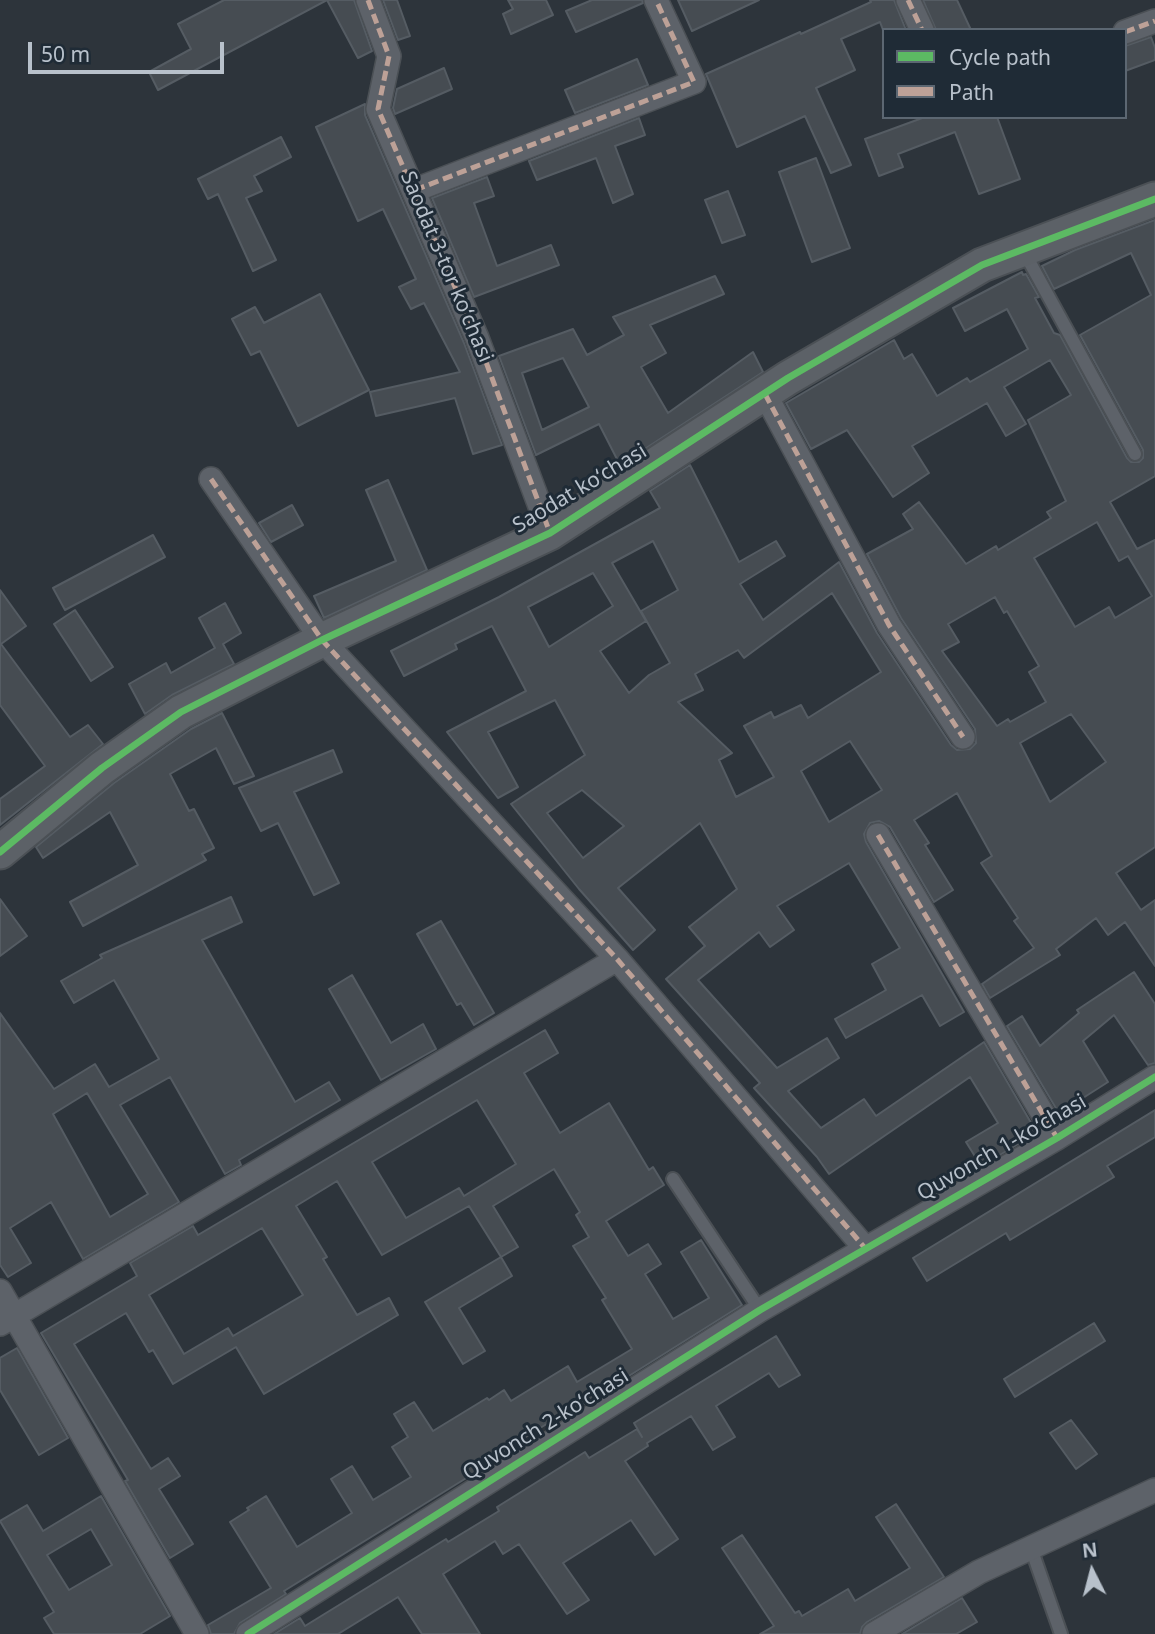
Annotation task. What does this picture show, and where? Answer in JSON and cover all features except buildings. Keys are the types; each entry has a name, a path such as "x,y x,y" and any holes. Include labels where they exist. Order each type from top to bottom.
{"street":[{"name":"Saodat 3-tor koʻchasi","path":"368,0 389,56 378,109 477,338 550,533"},
{"path":"415,190 694,82 656,0"},
{"path":"908,0 921,28"},
{"path":"1127,31 1155,21"},
{"name":"Saodat koʻchasi","path":"0,852 102,768 181,712 322,640 550,533 788,378 982,265 1155,199"},
{"path":"765,394 889,625 963,737"},
{"path":"211,479 322,640 617,959 865,1248"},
{"path":"878,835 1057,1138"},
{"path":"7,1320 617,959"},
{"name":"Quvonch 1-koʻchasi","path":"865,1248 1057,1138 1155,1077"},
{"name":"Quvonch 2-koʻchasi","path":"248,1634 760,1311 865,1248"},
{"path":"0,1292 7,1320 197,1634"},
{"path":"874,1634 979,1572 1155,1490"}],"lane":[{"path":"1023,250 1135,454"},
{"path":"673,1178 760,1311"},
{"path":"1031,1548 1061,1634"}],"marked path":[{"path":"368,0 389,56 378,109 477,338 550,533"},
{"path":"415,190 694,82 656,0"},
{"path":"908,0 921,28"},
{"path":"1127,31 1155,21"},
{"path":"765,394 889,625 963,737"},
{"path":"211,479 322,640 617,959 865,1248"},
{"path":"878,835 1057,1138"}],"cycle path":[{"path":"0,852 102,768 181,712 322,640 550,533 788,378 982,265 1155,199"},
{"path":"248,1634 760,1310 1057,1138 1155,1077"}]}
